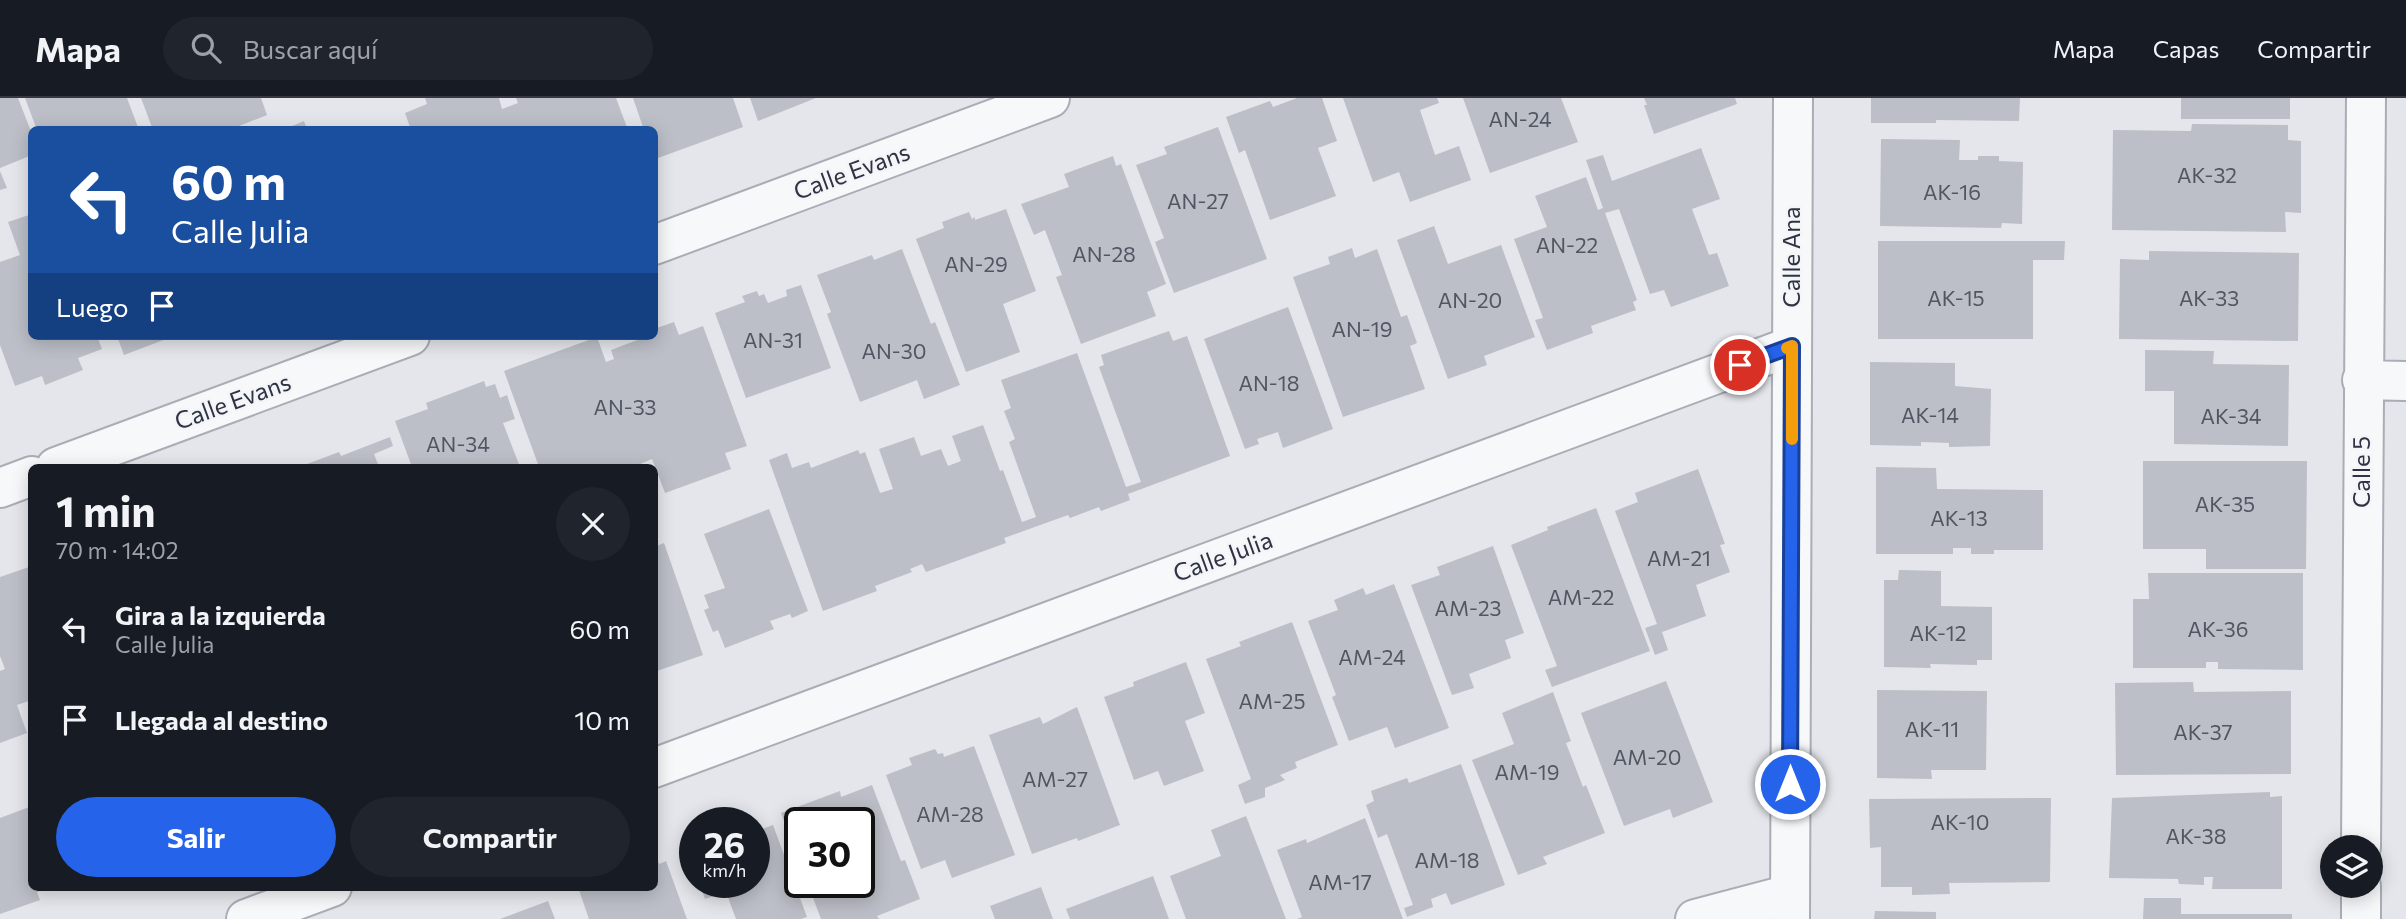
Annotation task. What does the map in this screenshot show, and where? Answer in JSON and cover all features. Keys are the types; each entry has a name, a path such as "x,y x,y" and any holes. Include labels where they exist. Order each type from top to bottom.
{"street":[{"name":"Calle Evans","path":"658,244 1050,98"},
{"name":"Calle Ana","path":"1790,906 1793,98"},
{"name":"Calle 5","path":"2361,835 2366,98"},
{"name":"Calle Evans","path":"64,464 399,340"},
{"name":"Calle Julia","path":"658,767 1792,346"},
{"path":"2362,380 2406,381"},
{"path":"0,488 28,478"},
{"path":"246,919 321,891"},
{"path":"2361,898 2361,919"},
{"path":"1695,919 1790,906"}],"building":[{"path":"0,98 18,98 29,126 28,157 0,168"},
{"path":"25,98 127,98 138,126 36,126"},
{"path":"141,98 261,98 267,115 239,126 152,126"},
{"path":"425,98 499,98 502,109 518,103 516,98 616,98 626,126 410,126 405,113 427,104"},
{"path":"633,98 733,98 743,127 658,158 658,126 643,126"},
{"path":"750,98 816,98 758,121"},
{"path":"1297,98 1322,98 1337,141 1318,148 1336,196 1270,220 1245,150 1239,153 1226,117 1270,101 1273,107"},
{"path":"1343,98 1437,98 1439,103 1420,110 1435,155 1459,146 1471,180 1410,202 1399,172 1373,182"},
{"path":"1463,98 1561,98 1578,142 1490,173"},
{"path":"1644,98 1735,98 1737,104 1654,134"},
{"path":"1871,98 2020,98 2019,121 1936,120 1936,123 1871,123"},
{"path":"2181,98 2290,98 2290,119 2181,119"},
{"path":"304,121 306,126 292,126"},
{"path":"2192,124 2288,125 2288,140 2301,141 2301,213 2285,212 2286,232 2112,230 2113,130 2191,131"},
{"path":"1218,127 1267,259 1174,293 1155,242 1164,238 1136,165 1167,154 1164,147"},
{"path":"1881,139 1960,140 1959,160 1999,156 1999,161 2023,162 2022,224 2002,223 2001,228 1880,226"},
{"path":"1701,148 1720,199 1692,209 1709,255 1717,253 1729,286 1671,307 1664,290 1650,294 1619,209 1605,213 1637,300 1633,302 1636,310 1591,326 1593,333 1547,350 1535,320 1543,318 1514,239 1547,227 1535,196 1586,177 1598,210 1603,208 1586,160 1603,155 1612,181"},
{"path":"1113,156 1116,166 1121,164 1166,284 1147,292 1156,316 1081,344 1056,277 1062,275 1045,230 1034,235 1021,204 1069,187 1064,174"},
{"path":"0,171 7,188 0,190"},
{"path":"1006,209 1036,291 1003,304 1020,352 966,372 916,239 944,228 942,222 969,212 975,220"},
{"path":"28,215 28,340 99,340 102,349 78,358 83,370 45,385 42,376 15,386 0,345 0,262 20,255 8,222"},
{"path":"1434,226 1448,264 1501,245 1535,337 1484,356 1487,365 1448,379 1397,240"},
{"path":"1878,241 2065,241 2064,260 2033,260 2033,339 1878,339"},
{"path":"1352,248 1355,258 1377,249 1401,317 1407,315 1417,343 1410,346 1425,389 1343,417 1293,277 1330,264 1328,257"},
{"path":"902,249 931,324 935,322 960,385 924,399 917,380 860,402 827,314 831,312 817,275 872,255 874,260"},
{"path":"2149,251 2299,253 2298,341 2119,339 2120,259 2149,260"},
{"path":"801,285 831,368 746,398 715,313 745,302 742,296 757,291 759,296 764,294 768,303 787,296 786,290"},
{"path":"1288,307 1333,429 1283,448 1278,432 1257,439 1259,444 1245,449 1204,339"},
{"path":"674,322 679,335 703,326 747,446 725,453 731,469 665,493 658,475 658,464 654,464 652,459 640,464 538,464 504,371 589,340 598,340 606,362 614,359 611,350 637,340 658,340 658,328"},
{"path":"1169,331 1173,341 1187,336 1230,456 1128,494 1130,500 1101,511 1099,507 1070,518 1068,515 1004,538 1006,543 926,572 922,564 910,569 912,572 875,586 877,591 823,611 769,460 787,453 792,468 809,462 811,468 858,450 860,454 865,452 880,493 893,489 879,449 914,437 921,456 941,449 948,466 961,461 952,436 983,425 1022,522 1036,517 1009,442 1015,439 1004,411 1011,408 1001,380 1077,353 1126,487 1141,482 1099,367 1104,365 1101,355"},
{"path":"118,340 163,340 124,355"},
{"path":"2145,350 2214,351 2213,364 2289,365 2288,446 2174,444 2174,391 2145,391"},
{"path":"1870,362 1955,363 1955,386 1991,389 1990,446 1949,447 1949,443 1921,442 1921,446 1870,445"},
{"path":"484,381 486,387 495,384 500,398 507,395 515,419 503,423 519,464 411,464 395,421 428,409 426,403"},
{"path":"390,437 393,446 374,454 378,464 307,464 339,452 341,456"},
{"path":"2143,461 2307,461 2306,569 2206,569 2206,549 2143,549"},
{"path":"1876,467 1936,468 1937,489 2043,490 2043,550 1994,550 1994,554 1971,554 1971,548 1953,548 1953,554 1876,554"},
{"path":"1698,469 1725,544 1720,545 1730,572 1696,585 1706,616 1662,632 1668,650 1655,655 1645,628 1657,624 1615,511 1638,502 1635,493"},
{"path":"1596,508 1650,651 1552,687 1545,670 1557,666 1511,545 1548,530 1547,527"},
{"path":"769,509 808,611 792,618 790,614 770,621 774,629 725,648 718,630 713,632 704,610 709,608 704,595 725,588 704,534"},
{"path":"664,543 703,655 658,671 658,545"},
{"path":"1493,546 1524,633 1505,640 1511,658 1469,674 1474,688 1452,695 1411,585 1440,575 1437,567"},
{"path":"28,567 28,701 17,705 27,733 0,743 0,671 5,669 0,656 0,577"},
{"path":"1899,570 1941,571 1941,606 1992,607 1992,660 1977,660 1977,665 1930,664 1931,668 1884,667 1884,580 1898,580"},
{"path":"2148,573 2303,573 2303,670 2218,669 2218,662 2206,662 2206,668 2133,668 2133,599 2149,599"},
{"path":"1394,584 1449,728 1395,748 1387,727 1349,741 1332,697 1336,695 1308,621 1338,610 1334,600 1363,588 1366,595"},
{"path":"1292,622 1338,745 1295,762 1297,768 1280,775 1285,780 1265,788 1265,797 1245,804 1238,785 1251,779 1206,659 1241,646 1239,642"},
{"path":"1186,662 1205,713 1185,721 1204,771 1164,786 1158,771 1134,780 1104,697 1134,686 1133,682"},
{"path":"1666,681 1713,802 1673,818 1670,809 1624,826 1581,713"},
{"path":"2193,682 2194,692 2291,691 2291,774 2116,775 2115,683"},
{"path":"1877,690 1987,691 1986,770 1931,770 1932,779 1877,778"},
{"path":"1553,692 1571,741 1566,743 1605,833 1543,857 1547,864 1518,875 1472,760 1514,744 1502,713"},
{"path":"1077,707 1120,825 1032,854 989,735 1040,717 1043,724"},
{"path":"974,746 1015,855 952,878 945,860 921,869 886,775 912,765 909,758 935,749 938,754 943,753 944,757"},
{"path":"1461,764 1505,885 1451,905 1446,893 1431,899 1433,907 1407,917 1404,908 1413,905 1387,834 1378,838 1366,805 1374,801 1371,791 1407,778 1409,783"},
{"path":"872,785 901,861 905,860 920,899 877,916 879,919 821,919 813,898 875,898 875,807 797,807 840,791 841,797"},
{"path":"2270,792 2270,797 2282,796 2282,889 2212,889 2213,877 2204,877 2204,885 2179,884 2178,879 2109,878 2112,798"},
{"path":"2051,798 2050,882 1949,883 1950,894 1912,895 1912,887 1881,887 1881,847 1870,848 1869,799"},
{"path":"28,808 28,891 40,891 37,892 40,900 0,914 0,818"},
{"path":"1246,816 1286,919 1186,919 1170,876 1221,856 1211,830"},
{"path":"1365,818 1403,919 1297,919 1302,917 1277,850 1306,839 1307,843"},
{"path":"773,825 784,855 784,898 800,898 807,917 736,919 728,898 770,898 770,826"},
{"path":"658,860 659,864 666,861 687,919 589,919 579,891 658,891"},
{"path":"1153,876 1169,919 1070,919 1066,909"},
{"path":"1041,887 1053,919 995,919 990,906"},
{"path":"2144,898 2181,898 2181,914 2292,914 2292,919 2143,919"},
{"path":"548,901 555,919 500,919"},
{"path":"1875,911 1936,912 1936,919 1874,919"}],"slow traffic":[{"path":"1787,348 1792,346 1792,439"}],"route":[{"path":"1740,365 1792,346 1790,784"}]}
